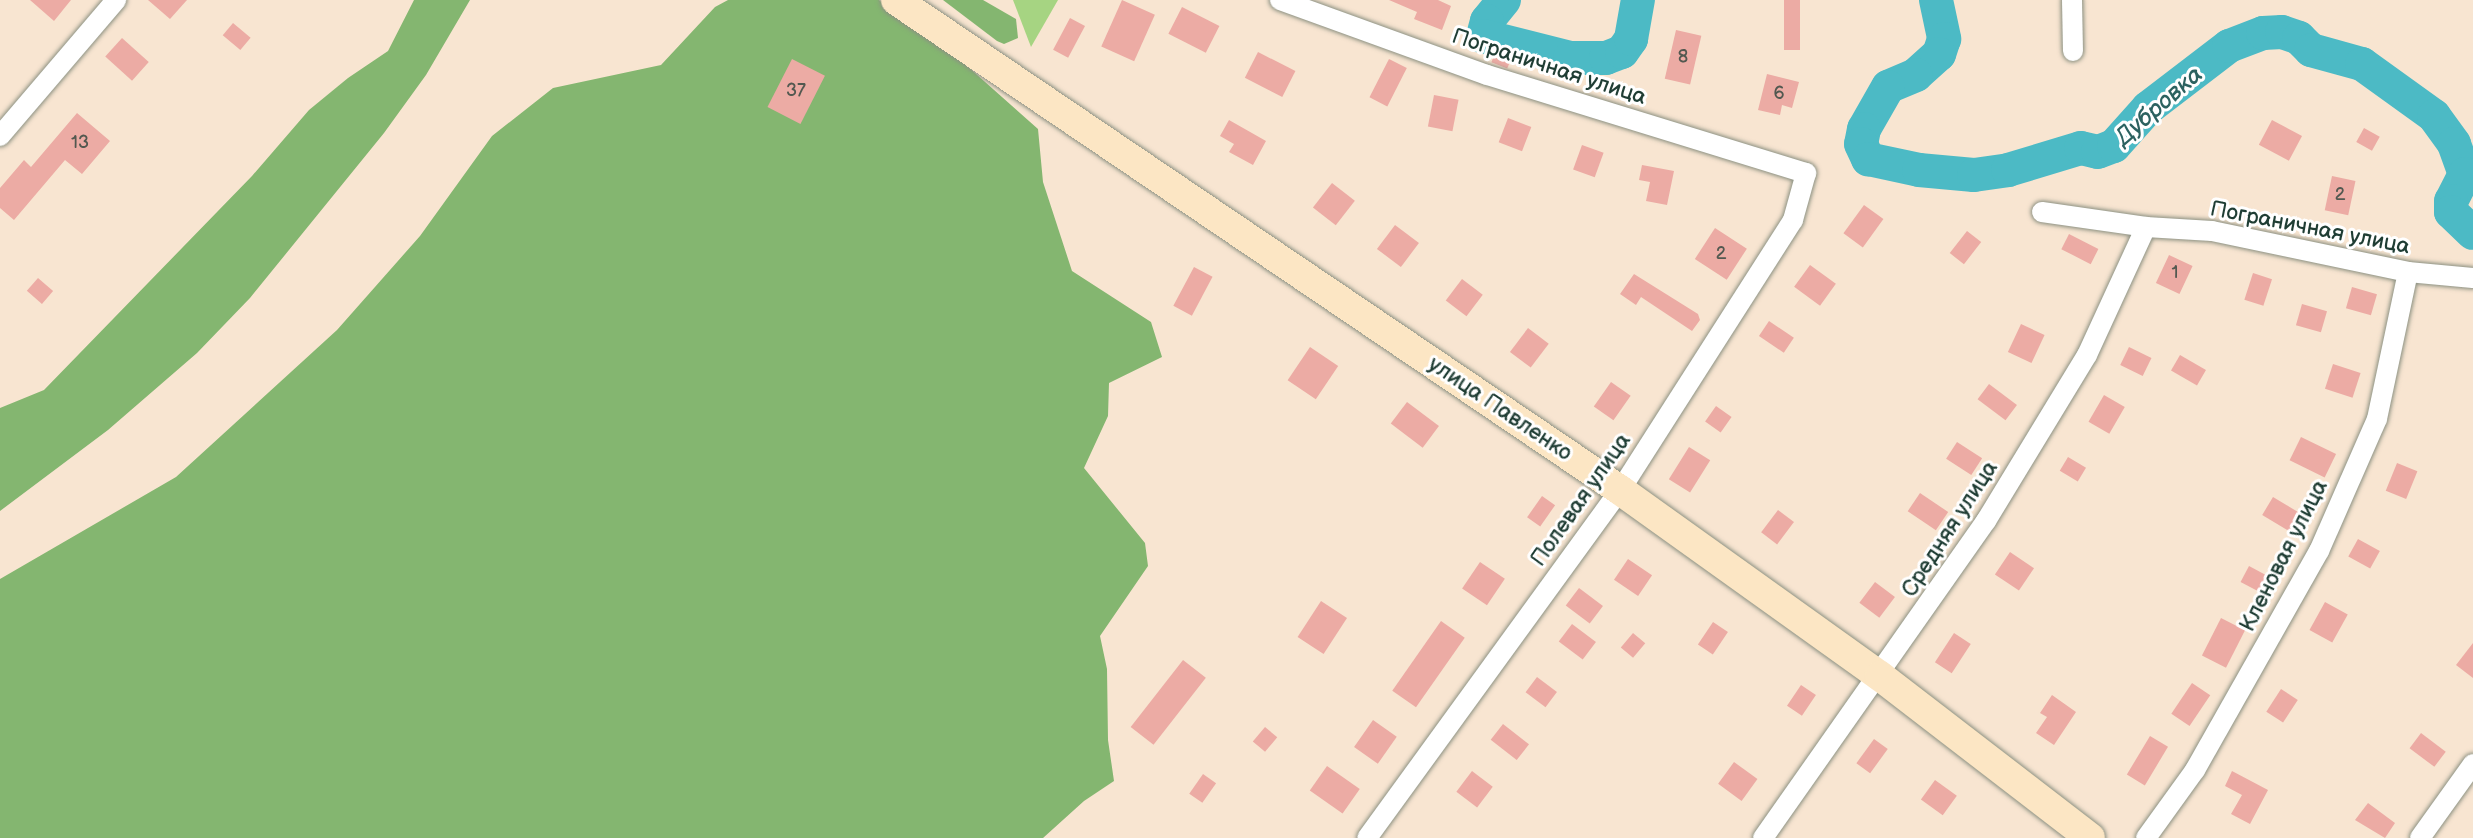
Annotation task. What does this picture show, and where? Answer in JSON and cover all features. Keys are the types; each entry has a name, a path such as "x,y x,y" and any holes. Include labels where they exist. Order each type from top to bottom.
{"street":[{"path":"0,136 116,0"},
{"name":"улица Павленко","path":"896,0 1620,490 1880,676 2078,835"},
{"name":"Пограничная улица","path":"1280,0 1487,75 1806,173"},
{"path":"2072,0 2073,51"},
{"name":"Полевая улица","path":"1367,838 1620,490 1793,220 1806,173"},
{"name":"Пограничная улица","path":"2042,212 2146,227 2212,231 2408,272 2473,278"},
{"name":"Средняя улица","path":"1763,838 1880,676 1986,521 2087,355 2146,227"},
{"name":"Кленовая улица","path":"2146,838 2195,770 2319,551 2377,419 2408,272"},
{"path":"2420,838 2473,764"}],"green space":[{"path":"414,0 470,0 426,75 384,133 250,298 197,353 108,430 0,511 0,408 44,390 252,176 309,110 388,51"},
{"path":"728,0 879,0 957,57 1038,129 1043,182 1072,271 1151,322 1162,357 1109,383 1108,416 1084,468 1145,543 1148,566 1100,636 1107,669 1108,740 1114,781 1084,801 1043,838 0,838 0,579 176,477 337,330 420,236 492,136 553,88 661,65 715,7"},
{"path":"943,0 983,0 1016,19 1018,38 1004,44 997,41"},
{"path":"1013,0 1058,0 1031,47"}],"building":[{"path":"30,0 71,0 54,21"},
{"path":"148,0 187,0 170,19"},
{"path":"1122,0 1155,15 1134,61 1101,47"},
{"path":"1389,0 1438,0 1451,6 1442,30 1414,19 1417,12"},
{"path":"1784,0 1800,0 1800,50 1784,50"},
{"path":"1182,7 1219,26 1206,53 1168,34"},
{"path":"1070,18 1085,26 1068,58 1053,50"},
{"path":"233,23 251,38 240,50 223,35"},
{"path":"1676,30 1701,36 1690,85 1665,79"},
{"path":"122,38 149,62 132,81 105,57"},
{"path":"1258,52 1295,71 1282,97 1245,78"},
{"path":"1495,53 1511,59 1507,68 1491,62"},
{"path":"792,59 825,76 800,124 767,107"},
{"path":"1389,59 1407,68 1387,106 1369,97"},
{"path":"1767,74 1799,82 1792,108 1782,105 1780,115 1758,110"},
{"path":"1434,95 1459,100 1452,131 1428,126"},
{"path":"77,113 110,141 82,174 65,160 14,220 0,208 0,188 24,160 31,167"},
{"path":"1508,118 1531,127 1522,151 1499,142"},
{"path":"1229,120 1266,141 1253,165 1229,152 1234,144 1220,136"},
{"path":"2272,120 2302,136 2289,161 2259,145"},
{"path":"2364,128 2380,137 2372,151 2356,142"},
{"path":"1582,145 1604,153 1595,177 1573,169"},
{"path":"1642,165 1674,171 1667,205 1646,201 1650,182 1639,180"},
{"path":"2332,176 2355,181 2348,215 2325,210"},
{"path":"1332,183 1355,201 1336,225 1313,207"},
{"path":"1864,205 1883,219 1863,247 1843,233"},
{"path":"1395,225 1419,243 1401,267 1377,249"},
{"path":"1715,228 1747,249 1727,280 1695,259"},
{"path":"1967,231 1981,242 1964,264 1950,253"},
{"path":"2069,234 2098,249 2091,264 2061,249"},
{"path":"2169,255 2193,266 2179,294 2156,283"},
{"path":"1810,265 1836,284 1820,306 1794,287"},
{"path":"1194,267 1213,277 1192,316 1173,306"},
{"path":"2253,273 2272,279 2263,306 2244,300"},
{"path":"1634,274 1698,314 1700,320 1692,331 1641,297 1636,305 1620,294"},
{"path":"38,278 53,291 42,304 27,291"},
{"path":"1462,279 1483,295 1467,316 1446,301"},
{"path":"2352,287 2377,294 2371,315 2346,308"},
{"path":"2302,304 2327,311 2321,332 2296,325"},
{"path":"1769,321 1794,338 1784,353 1759,336"},
{"path":"2021,324 2045,335 2031,363 2008,352"},
{"path":"1528,328 1549,344 1531,368 1510,352"},
{"path":"1310,347 1338,366 1316,399 1288,380"},
{"path":"2129,347 2151,358 2143,376 2120,365"},
{"path":"2180,355 2206,370 2197,386 2171,371"},
{"path":"2333,364 2361,373 2353,398 2325,389"},
{"path":"1611,382 1631,396 1613,420 1594,407"},
{"path":"1989,384 2017,405 2006,420 1978,399"},
{"path":"2104,395 2125,407 2109,434 2088,422"},
{"path":"1407,402 1439,426 1423,448 1391,424"},
{"path":"1716,406 1732,417 1721,432 1705,422"},
{"path":"2301,437 2336,454 2325,477 2290,460"},
{"path":"1957,442 1982,458 1971,475 1946,459"},
{"path":"1689,447 1710,460 1690,492 1669,479"},
{"path":"2068,457 2086,468 2078,482 2060,471"},
{"path":"2397,463 2417,471 2406,499 2386,491"},
{"path":"1920,493 1948,512 1936,530 1908,511"},
{"path":"1542,496 1555,505 1540,526 1527,517"},
{"path":"2273,497 2305,516 2294,534 2262,515"},
{"path":"1778,510 1794,522 1777,544 1761,532"},
{"path":"2358,539 2380,551 2370,569 2348,556"},
{"path":"2010,552 2034,568 2019,591 1995,574"},
{"path":"1628,559 1652,575 1638,596 1614,580"},
{"path":"1480,562 1505,579 1487,605 1462,589"},
{"path":"2249,566 2273,579 2264,595 2241,582"},
{"path":"1875,582 1895,597 1879,618 1859,603"},
{"path":"1579,588 1603,606 1590,624 1566,606"},
{"path":"1321,601 1347,618 1324,654 1298,637"},
{"path":"2325,602 2348,615 2332,643 2309,630"},
{"path":"2221,618 2245,630 2226,668 2202,655"},
{"path":"1441,621 1465,638 1416,707 1392,691"},
{"path":"1713,622 1728,632 1713,654 1698,644"},
{"path":"1572,624 1596,642 1583,660 1559,642"},
{"path":"1633,633 1645,643 1633,658 1621,648"},
{"path":"1954,633 1971,644 1952,673 1935,662"},
{"path":"2473,643 2473,678 2456,665"},
{"path":"1183,660 1206,678 1154,745 1131,727"},
{"path":"1537,677 1557,692 1546,707 1526,692"},
{"path":"2192,683 2210,695 2190,726 2171,714"},
{"path":"1801,685 1816,695 1802,716 1787,706"},
{"path":"2281,689 2298,700 2283,723 2266,712"},
{"path":"2052,695 2076,712 2054,745 2036,733 2047,717 2040,713"},
{"path":"1373,720 1397,737 1378,764 1354,747"},
{"path":"1503,724 1529,744 1517,760 1491,740"},
{"path":"1265,727 1277,737 1265,752 1253,742"},
{"path":"2421,733 2446,752 2434,767 2410,748"},
{"path":"2150,736 2168,747 2145,785 2127,775"},
{"path":"1874,739 1888,749 1870,773 1856,763"},
{"path":"1734,762 1757,779 1742,801 1718,784"},
{"path":"1327,766 1360,789 1343,814 1310,791"},
{"path":"1472,771 1493,787 1477,807 1456,792"},
{"path":"2232,771 2268,790 2250,824 2231,814 2242,795 2225,786"},
{"path":"1203,774 1216,783 1202,803 1189,794"},
{"path":"1935,780 1957,796 1943,815 1921,799"},
{"path":"2368,803 2395,823 2385,838 2355,820"}],"waterway":[{"name":"Дубровка","path":"1504,0 1487,21 1483,36 1570,58 1606,58 1622,52 1631,39 1638,0"},
{"name":"Дубровка","path":"1936,0 1944,39 1939,54 1916,75 1888,87 1864,129 1861,144 1868,159 1919,170 1974,175 2008,170 2081,148 2098,152 2114,146 2148,108 2229,46 2263,33 2282,32 2299,38 2311,50 2362,64 2434,116 2454,144 2465,174 2451,201 2451,212 2473,233"}]}
